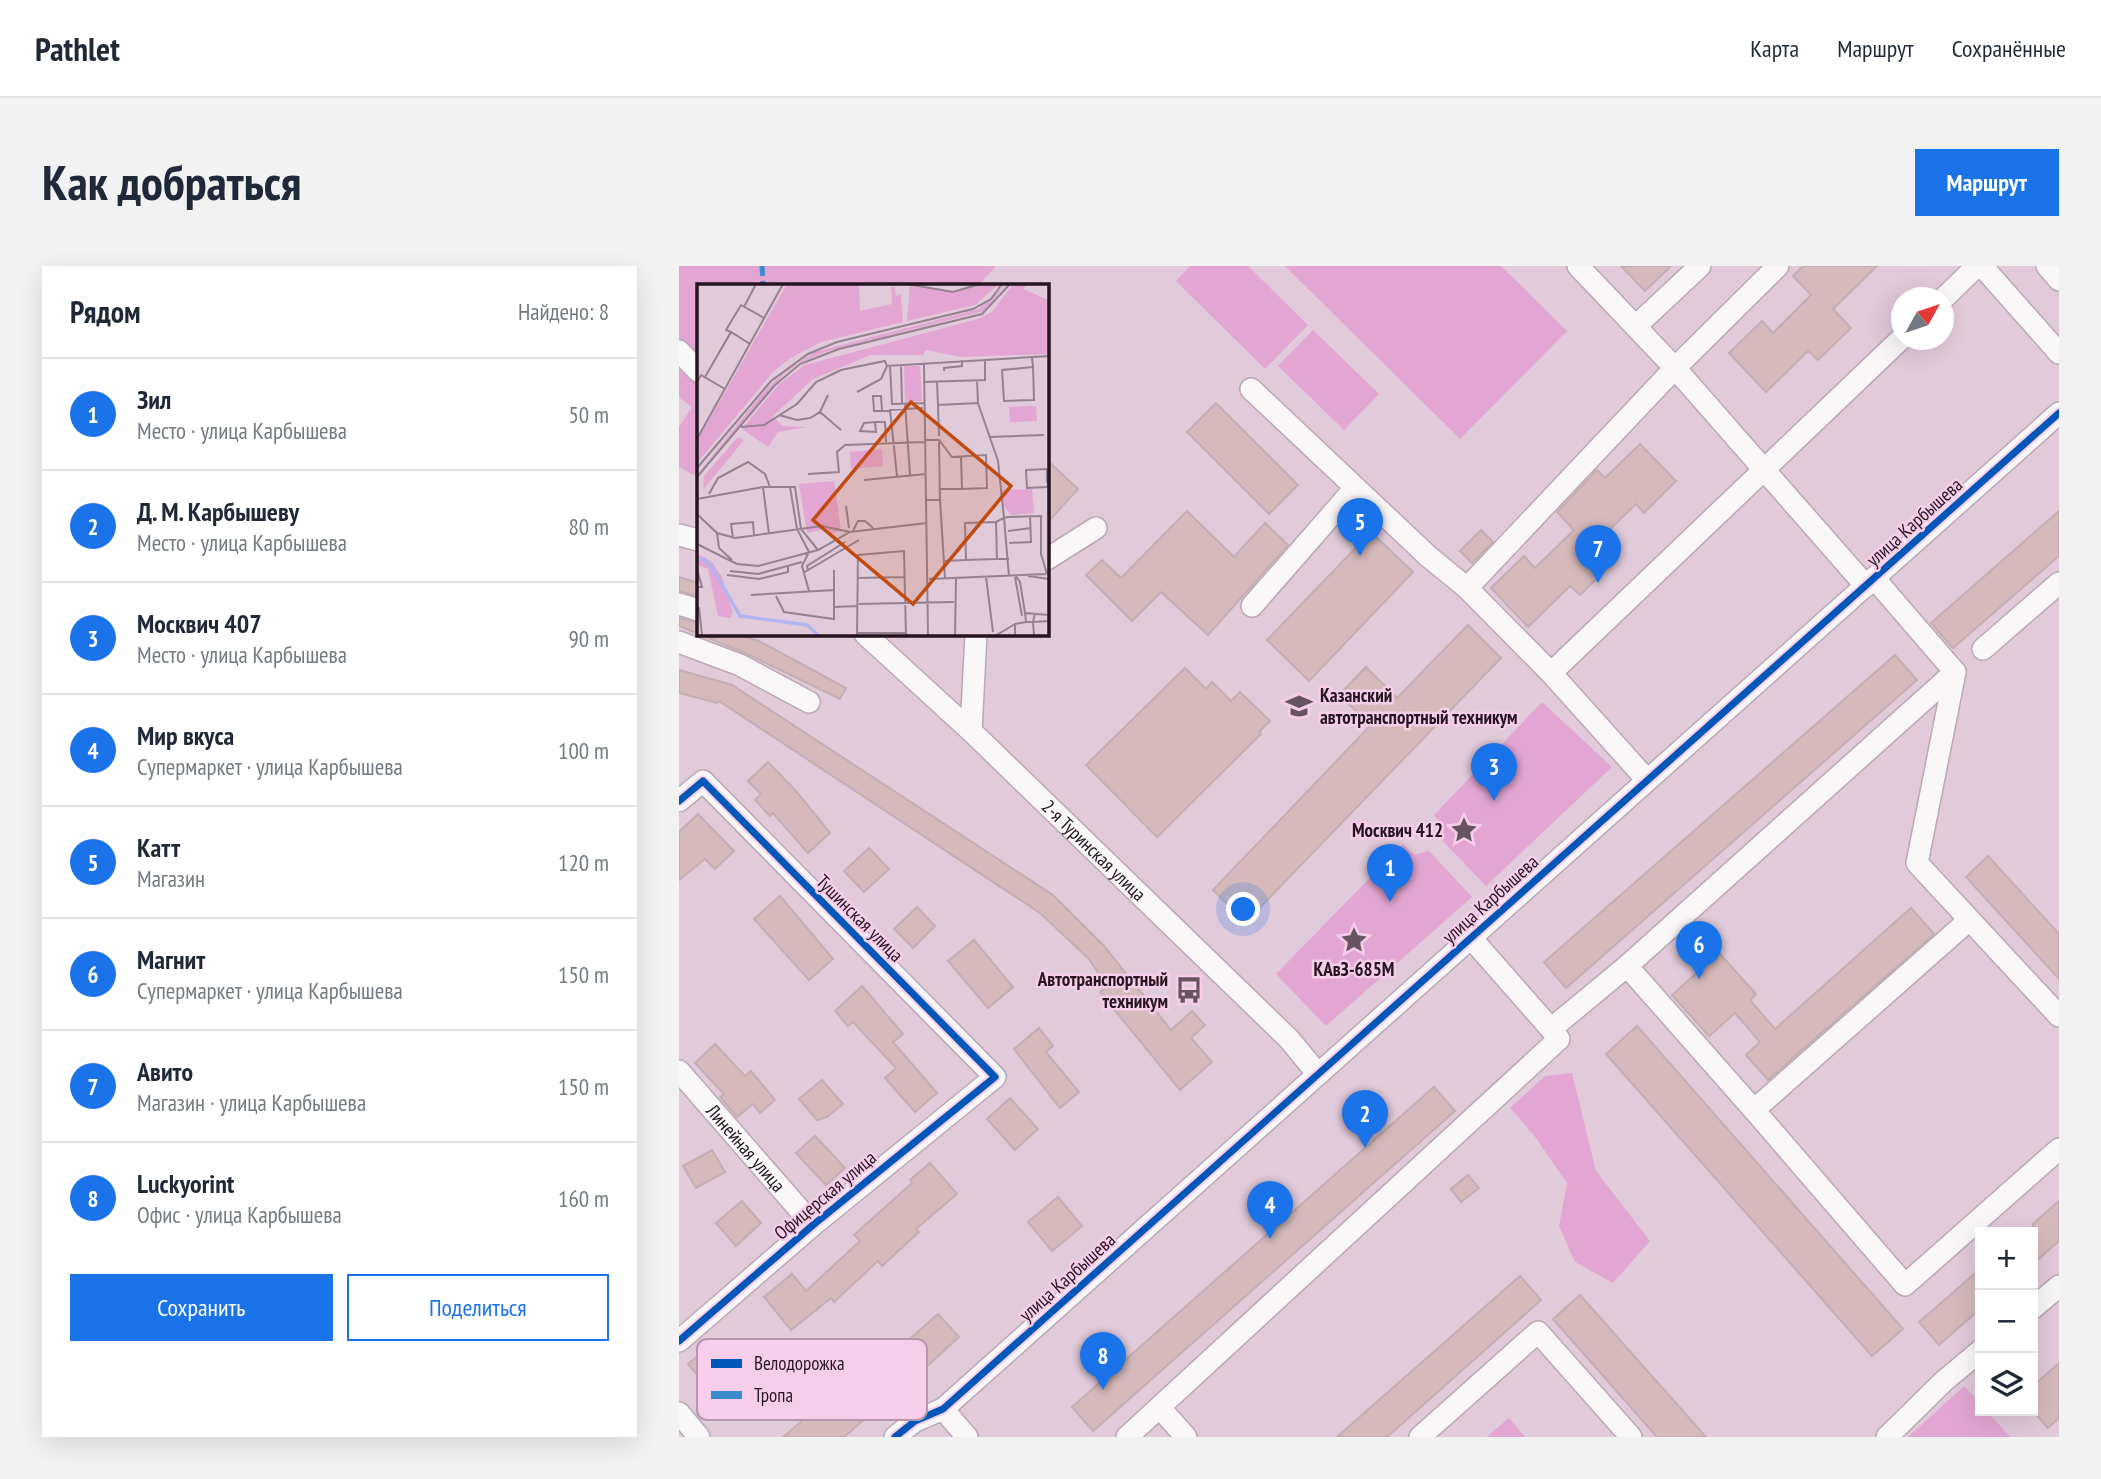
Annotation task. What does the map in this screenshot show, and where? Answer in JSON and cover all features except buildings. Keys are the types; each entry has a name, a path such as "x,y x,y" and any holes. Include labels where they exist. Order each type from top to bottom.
{"street":[{"path":"1578,266 1955,672"},
{"path":"1636,326 1700,266"},
{"path":"1467,588 1675,368 1778,266"},
{"path":"1954,289 1980,266 2059,354"},
{"path":"2047,266 2059,280"},
{"path":"1551,673 1891,348"},
{"path":"679,351 697,370"},
{"path":"1251,389 1429,557 1467,588 1551,673 1647,780"},
{"name":"улица Карбышева","path":"927,1416 943,1409 2059,413"},
{"path":"1252,606 1355,488"},
{"path":"1048,558 1095,528"},
{"path":"679,535 697,540"},
{"path":"1983,649 2059,583"},
{"path":"679,604 697,610"},
{"name":"2-я Туринская улица","path":"866,635 971,731 1289,1039 1317,1073"},
{"path":"971,731 976,635"},
{"path":"679,642 740,664 809,702"},
{"path":"1955,672 1917,863 2059,1016"},
{"path":"1551,1029 1627,966 1955,672"},
{"name":"Тушинская улица","path":"679,800 703,781 995,1077"},
{"path":"1754,1110 1968,921"},
{"path":"1127,1437 1559,1040 1471,938"},
{"path":"1627,966 1905,1285 2059,1149"},
{"name":"Линейная улица","path":"679,1071 813,1225"},
{"name":"Офицерская улица","path":"679,1341 813,1225 995,1077"},
{"path":"2038,1304 2059,1286"},
{"path":"1420,1437 1538,1332 1631,1437"},
{"path":"1887,1437 1944,1381 1978,1353"},
{"path":"1160,1408 1186,1437"},
{"path":"943,1409 967,1437"},
{"path":"679,1413 699,1437"},
{"name":"улица Карбышева","path":"895,1437 917,1420"}],"shaded area":[{"path":"679,266 996,266 980,284 697,284 697,476 679,467 679,427 692,407 679,397"},
{"path":"1190,266 1248,266 1308,325 1265,369 1176,281"},
{"path":"1285,266 1501,266 1567,331 1460,439"},
{"path":"1313,330 1379,394 1344,430 1278,366"},
{"path":"1542,702 1612,767 1486,886 1438,836 1443,826 1434,815"},
{"path":"1403,844 1414,855 1429,851 1472,897 1326,1026 1276,974"},
{"path":"1572,1073 1596,1171 1650,1241 1613,1283 1575,1262 1559,1226 1567,1183 1533,1134 1510,1108 1545,1076"},
{"path":"1964,1386 1975,1398 1975,1416 1991,1416 2010,1437 1908,1437"},
{"path":"1509,1418 1525,1437 1487,1437"}],"marked path":[{"path":"762,266 763,284"}],"cycle path":[{"path":"927,1416 943,1409 2059,413"},
{"path":"679,801 703,781 995,1077 813,1225 679,1341"},
{"path":"895,1437 917,1420"}],"place":[{"name":"Катт","path":"1360,556"},
{"name":"Авито","path":"1598,583"},
{"name":"Казанский автотранспортный техникум","path":"1299,706"},
{"name":"Москвич 407","path":"1494,801"},
{"name":"Москвич 412","path":"1464,830"},
{"name":"Зил","path":"1390,902"},
{"name":"КАвЗ-685М","path":"1354,940"},
{"name":"Магнит","path":"1699,979"},
{"name":"Автотранспортный техникум","path":"1189,990"},
{"name":"Д. М. Карбышеву","path":"1365,1148"},
{"name":"Мир вкуса","path":"1270,1239"},
{"name":"Luckyorint","path":"1103,1390"}]}
